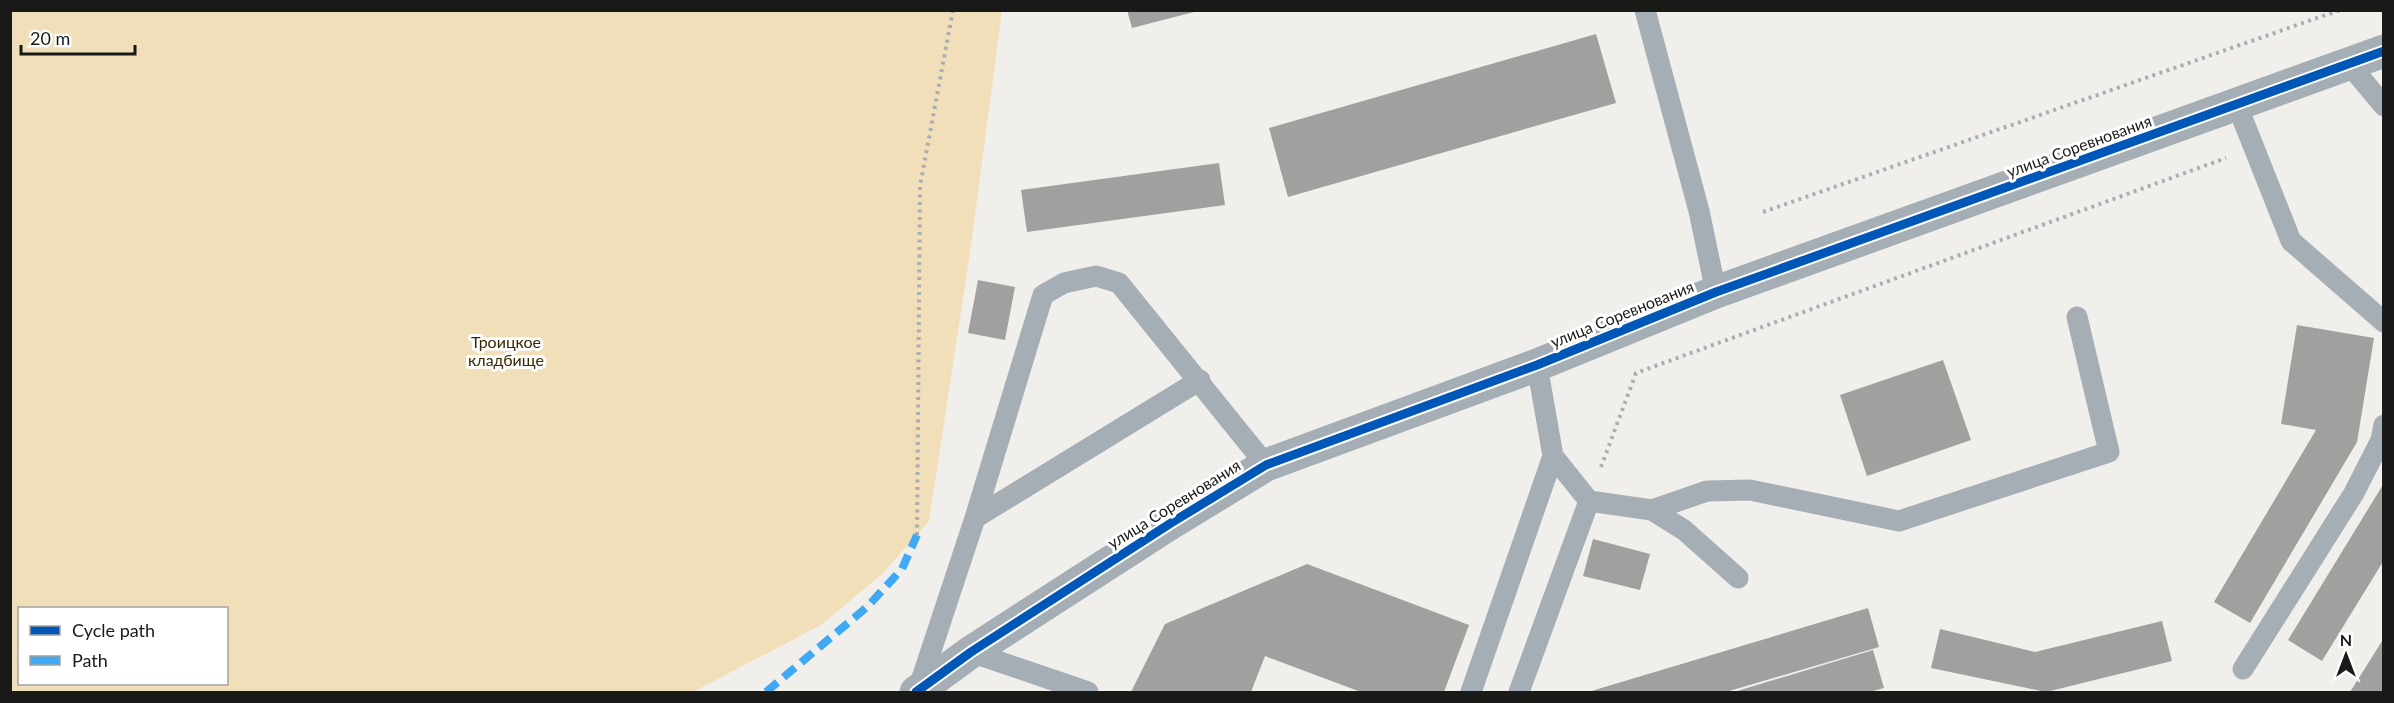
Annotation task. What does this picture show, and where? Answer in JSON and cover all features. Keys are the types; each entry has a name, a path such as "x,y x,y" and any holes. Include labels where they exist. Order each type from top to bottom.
{"street":[{"name":"улица Соревнования","path":"917,692 971,652 1171,523 1266,465 1537,365 1716,292 2384,51"}],"lane":[{"path":"1645,10 1699,211 1716,292"},
{"path":"2349,64 2384,106"},
{"path":"2236,105 2290,241 2384,322"},
{"path":"917,692 975,518 1043,296 1064,283 1096,276 1119,283 1200,380 1266,465"},
{"path":"1652,510 1707,491 1750,490 1899,521 2109,452 2077,316"},
{"path":"1537,365 1553,456 1589,501 1652,510 1684,530 1738,578"},
{"path":"975,518 1200,380"},
{"path":"2243,669 2354,493 2381,440 2384,425"},
{"path":"1472,693 1553,456"},
{"path":"1519,693 1589,501"},
{"path":"971,652 1088,693"}],"path":[{"path":"918,536 920,186 952,10"},
{"path":"1763,212 2340,10"},
{"path":"1589,501 1636,373 2253,148"}],"green space":[{"name":"Троицкое кладбище","path":"10,11 1002,11 970,253 929,521 882,574 821,625 693,692 11,692"}],"building":[{"path":"1127,10 1198,10 1198,11 1132,28"},
{"path":"1596,34 1616,103 1288,197 1269,128"},
{"path":"1219,163 1225,205 1027,232 1021,190"},
{"path":"978,280 1015,287 1005,340 968,333"},
{"path":"2297,325 2374,338 2357,442 2250,623 2214,602 2316,430 2281,424"},
{"path":"1943,360 1971,440 1867,476 1840,395"},
{"path":"2384,483 2384,560 2322,661 2288,640"},
{"path":"1593,539 1650,554 1640,590 1583,576"},
{"path":"1307,564 1469,625 1444,692 1361,692 1265,656 1251,692 1131,692 1165,624"},
{"path":"1868,608 1879,647 1726,692 1588,692"},
{"path":"2162,621 2172,661 2046,692 1931,668 1940,629 2035,652"},
{"path":"2384,638 2384,692 2350,692"},
{"path":"1873,650 1884,688 1869,692 1734,692"}],"marked path":[{"path":"766,692 867,607 902,569 917,535"}],"cycle path":[{"path":"916,692 971,652 1171,523 1266,465 1537,365 1716,292 2384,51"}]}
